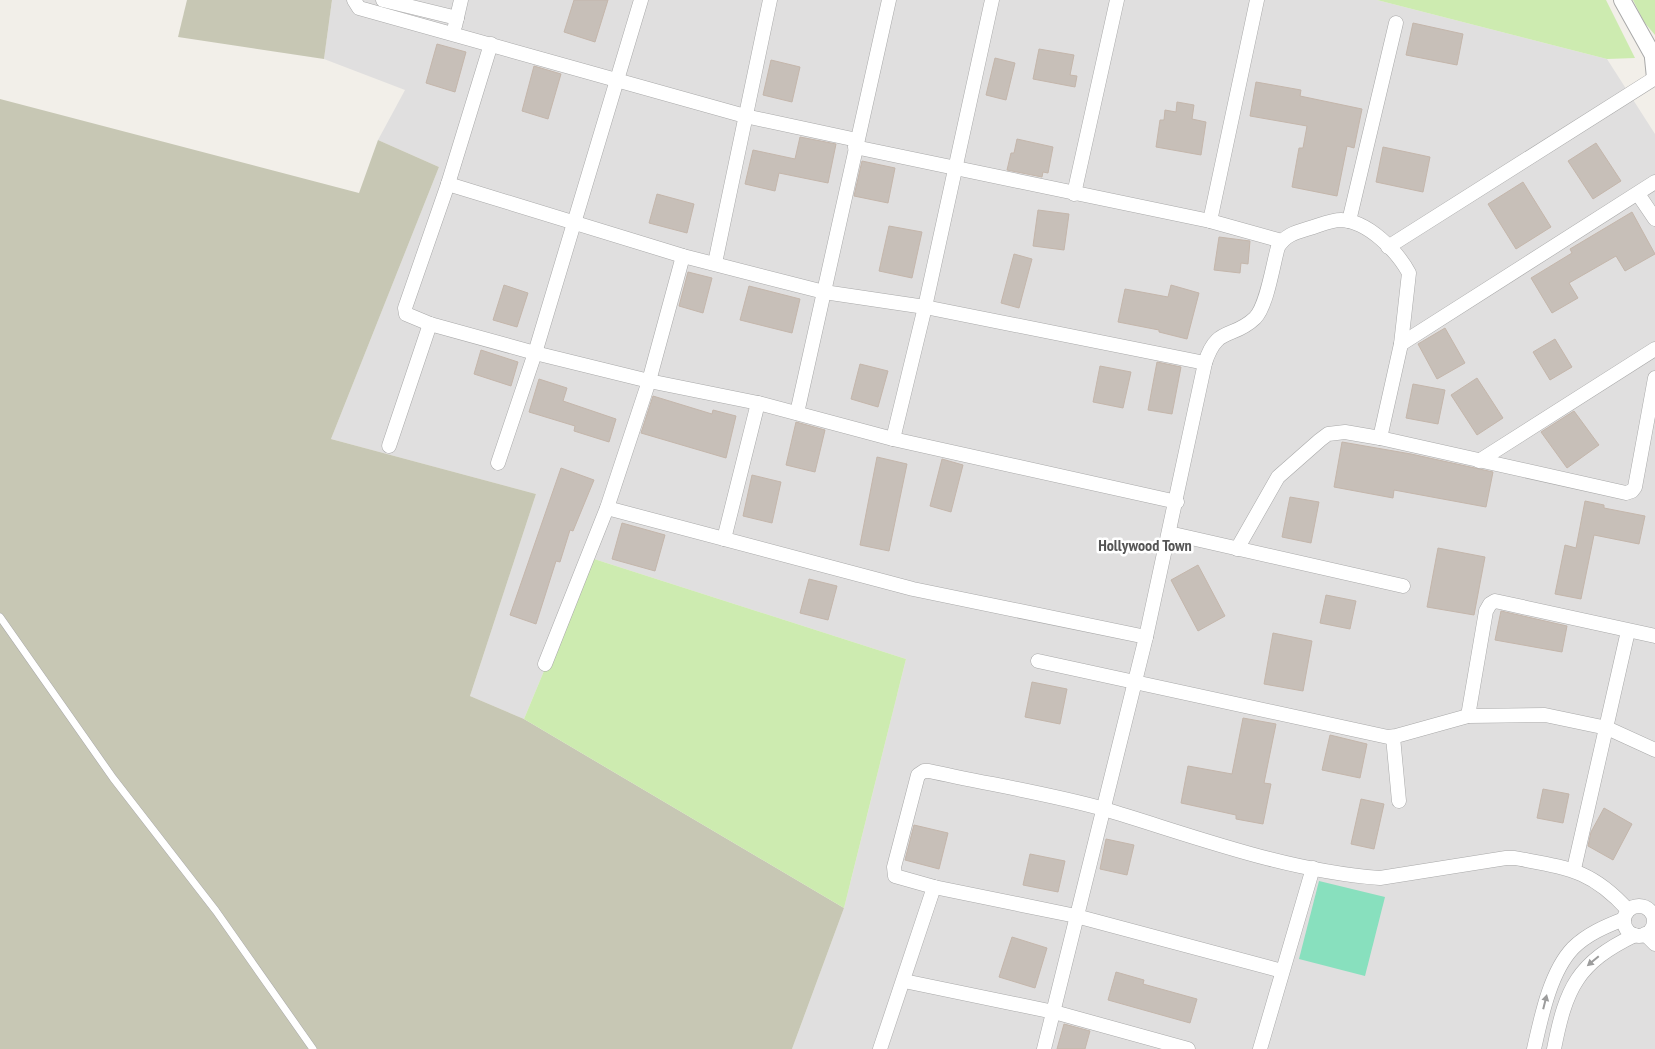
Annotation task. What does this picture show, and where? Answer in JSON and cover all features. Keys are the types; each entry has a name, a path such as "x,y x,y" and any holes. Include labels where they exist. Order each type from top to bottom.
{"street":[{"path":"354,0 358,8 745,116 956,169 1210,221 1282,241"},
{"path":"383,0 457,18"},
{"path":"453,33 461,0"},
{"path":"498,463 535,353 641,0"},
{"path":"715,264 770,0"},
{"path":"797,413 889,0"},
{"path":"893,439 926,307 992,0"},
{"path":"1074,194 1117,0"},
{"path":"1210,221 1257,0"},
{"path":"1388,247 1655,78 1654,58 1622,0"},
{"path":"1349,221 1396,23"},
{"path":"491,44 448,184 404,310 406,314 430,324 535,353 649,381 758,403 893,439 1177,502"},
{"path":"1401,344 1655,182"},
{"path":"448,184 683,256 824,292 926,307 1205,363"},
{"path":"1638,194 1655,219"},
{"path":"1044,1049 1146,637 1177,502 1205,363 1215,341 1255,318 1261,309 1282,241 1294,232 1339,220 1349,221 1372,233 1388,247 1409,273 1401,344 1380,438"},
{"path":"545,664 607,508 649,381 683,256"},
{"path":"390,446 430,324"},
{"path":"1478,461 1655,349"},
{"path":"1237,549 1278,477 1328,434 1345,432 1380,438 1478,461 1626,492 1632,491 1635,487 1655,378"},
{"path":"724,540 758,403"},
{"path":"607,508 914,590 1146,637"},
{"path":"1169,533 1402,586"},
{"path":"1468,716 1486,611 1490,604 1499,601 1655,636"},
{"path":"1574,870 1628,631"},
{"path":"1038,661 1393,737 1468,716 1545,715 1607,728 1655,750"},
{"path":"1393,737 1399,801"},
{"path":"1282,972 1076,916 899,878 894,873 916,779 924,771 1102,809 1205,842 1312,868 1380,878 1506,858 1574,870 1598,881 1611,891 1626,914 1626,929 1645,938"},
{"path":"1260,1049 1312,868"},
{"path":"880,1049 934,887"},
{"path":"1534,1049 1546,997 1569,953 1595,931 1637,906 1651,908 1654,922 1645,938 1607,949 1579,974 1559,1021 1554,1049"},
{"path":"904,981 1054,1012 1188,1049"}],"lane":[{"path":"0,617 113,778 216,911 312,1049"}],"shaded area":[{"path":"187,0 332,0 324,59 178,37"},
{"path":"332,0 1377,0 1607,59 1655,134 1655,1049 792,1049 844,908 906,659 591,558 524,719 470,696 536,494 331,439 439,167 378,140 405,90 324,59"},
{"path":"0,99 359,193 378,140 439,167 331,439 536,494 470,696 524,719 844,908 792,1049 0,1049"}],"green space":[{"path":"1377,0 1606,0 1635,58 1607,59"},
{"path":"1633,0 1655,0 1655,35 1644,22"},
{"path":"591,558 906,659 844,908 524,719"},
{"path":"1319,881 1385,897 1365,976 1299,959"}],"building":[{"path":"574,0 608,0 595,42 564,32"},
{"path":"1413,23 1463,34 1457,65 1406,55"},
{"path":"437,44 466,52 455,92 426,83"},
{"path":"1039,49 1074,55 1070,75 1077,76 1075,87 1033,79"},
{"path":"995,58 1015,63 1006,100 986,95"},
{"path":"771,60 800,67 792,102 763,95"},
{"path":"534,66 561,74 548,119 522,111"},
{"path":"1256,82 1301,90 1300,96 1362,109 1354,148 1347,146 1337,196 1292,187 1299,148 1303,148 1307,126 1250,116"},
{"path":"1177,102 1194,105 1192,119 1206,122 1201,155 1156,147 1160,120 1164,120 1165,110 1176,112"},
{"path":"800,137 836,144 828,183 779,173 775,191 745,184 753,150 795,159"},
{"path":"1017,139 1053,147 1048,173 1043,172 1042,177 1007,170"},
{"path":"1596,143 1621,181 1593,199 1568,161"},
{"path":"1383,147 1430,157 1423,192 1376,182"},
{"path":"862,161 895,168 888,203 854,196"},
{"path":"1523,182 1551,227 1516,249 1488,204"},
{"path":"657,194 694,204 687,233 649,223"},
{"path":"1038,210 1069,214 1064,250 1033,246"},
{"path":"1632,212 1655,254 1625,271 1616,256 1569,283 1578,298 1552,313 1531,278 1572,253 1570,249"},
{"path":"889,226 922,232 912,278 879,271"},
{"path":"1219,237 1250,241 1248,264 1241,263 1240,273 1214,270"},
{"path":"1014,254 1032,259 1019,308 1001,303"},
{"path":"688,272 712,278 703,313 679,306"},
{"path":"504,285 528,293 517,327 493,320"},
{"path":"1171,285 1199,293 1187,339 1159,332 1159,330 1118,322 1125,289 1168,297"},
{"path":"749,286 800,299 792,333 740,320"},
{"path":"1445,328 1465,363 1437,379 1418,344"},
{"path":"1555,339 1572,367 1550,380 1533,352"},
{"path":"481,350 518,362 511,386 474,374"},
{"path":"1157,362 1181,367 1172,414 1148,410"},
{"path":"860,364 888,371 878,407 851,399"},
{"path":"1100,366 1131,372 1123,408 1093,402"},
{"path":"1477,378 1503,418 1477,435 1451,395"},
{"path":"539,379 567,388 563,401 616,419 609,442 574,431 575,426 529,412"},
{"path":"1413,384 1445,390 1438,424 1406,418"},
{"path":"653,396 712,414 713,410 736,416 726,458 641,433"},
{"path":"1574,411 1599,445 1567,468 1541,432"},
{"path":"796,422 825,430 815,472 786,465"},
{"path":"1342,442 1411,454 1493,472 1486,507 1394,490 1393,498 1334,487"},
{"path":"877,457 907,464 889,551 860,545"},
{"path":"942,459 963,465 951,512 930,506"},
{"path":"561,468 594,480 573,531 570,530 560,562 556,561 536,624 510,615"},
{"path":"752,475 781,482 772,523 743,516"},
{"path":"1290,497 1319,502 1311,543 1282,537"},
{"path":"1585,501 1604,505 1604,508 1645,516 1639,544 1594,535 1581,599 1555,594 1565,545 1576,548"},
{"path":"622,523 665,535 655,571 612,559"},
{"path":"1438,548 1485,557 1474,615 1427,607"},
{"path":"1198,565 1225,616 1198,631 1171,580"},
{"path":"809,579 837,586 828,620 800,613"},
{"path":"1326,595 1356,601 1350,629 1320,623"},
{"path":"1501,611 1567,626 1562,652 1495,640"},
{"path":"1273,633 1312,641 1303,691 1264,684"},
{"path":"1032,682 1067,689 1060,724 1025,717"},
{"path":"1243,718 1276,724 1264,783 1271,784 1263,824 1236,819 1236,815 1181,803 1188,766 1232,774"},
{"path":"1330,735 1367,744 1360,778 1322,770"},
{"path":"1543,789 1569,794 1563,823 1537,818"},
{"path":"1361,799 1384,804 1374,849 1351,844"},
{"path":"1604,808 1632,824 1613,860 1588,846 1591,832"},
{"path":"914,825 948,833 939,869 905,860"},
{"path":"1106,839 1134,845 1127,875 1100,869"},
{"path":"1030,854 1065,861 1058,892 1023,885"},
{"path":"1012,937 1047,948 1035,988 999,977"},
{"path":"1116,972 1144,980 1143,984 1197,999 1190,1023 1108,1000"},
{"path":"1064,1024 1090,1031 1085,1049 1057,1049"}],"district":[{"name":"Hollywood Town","path":"1145,545"}]}
